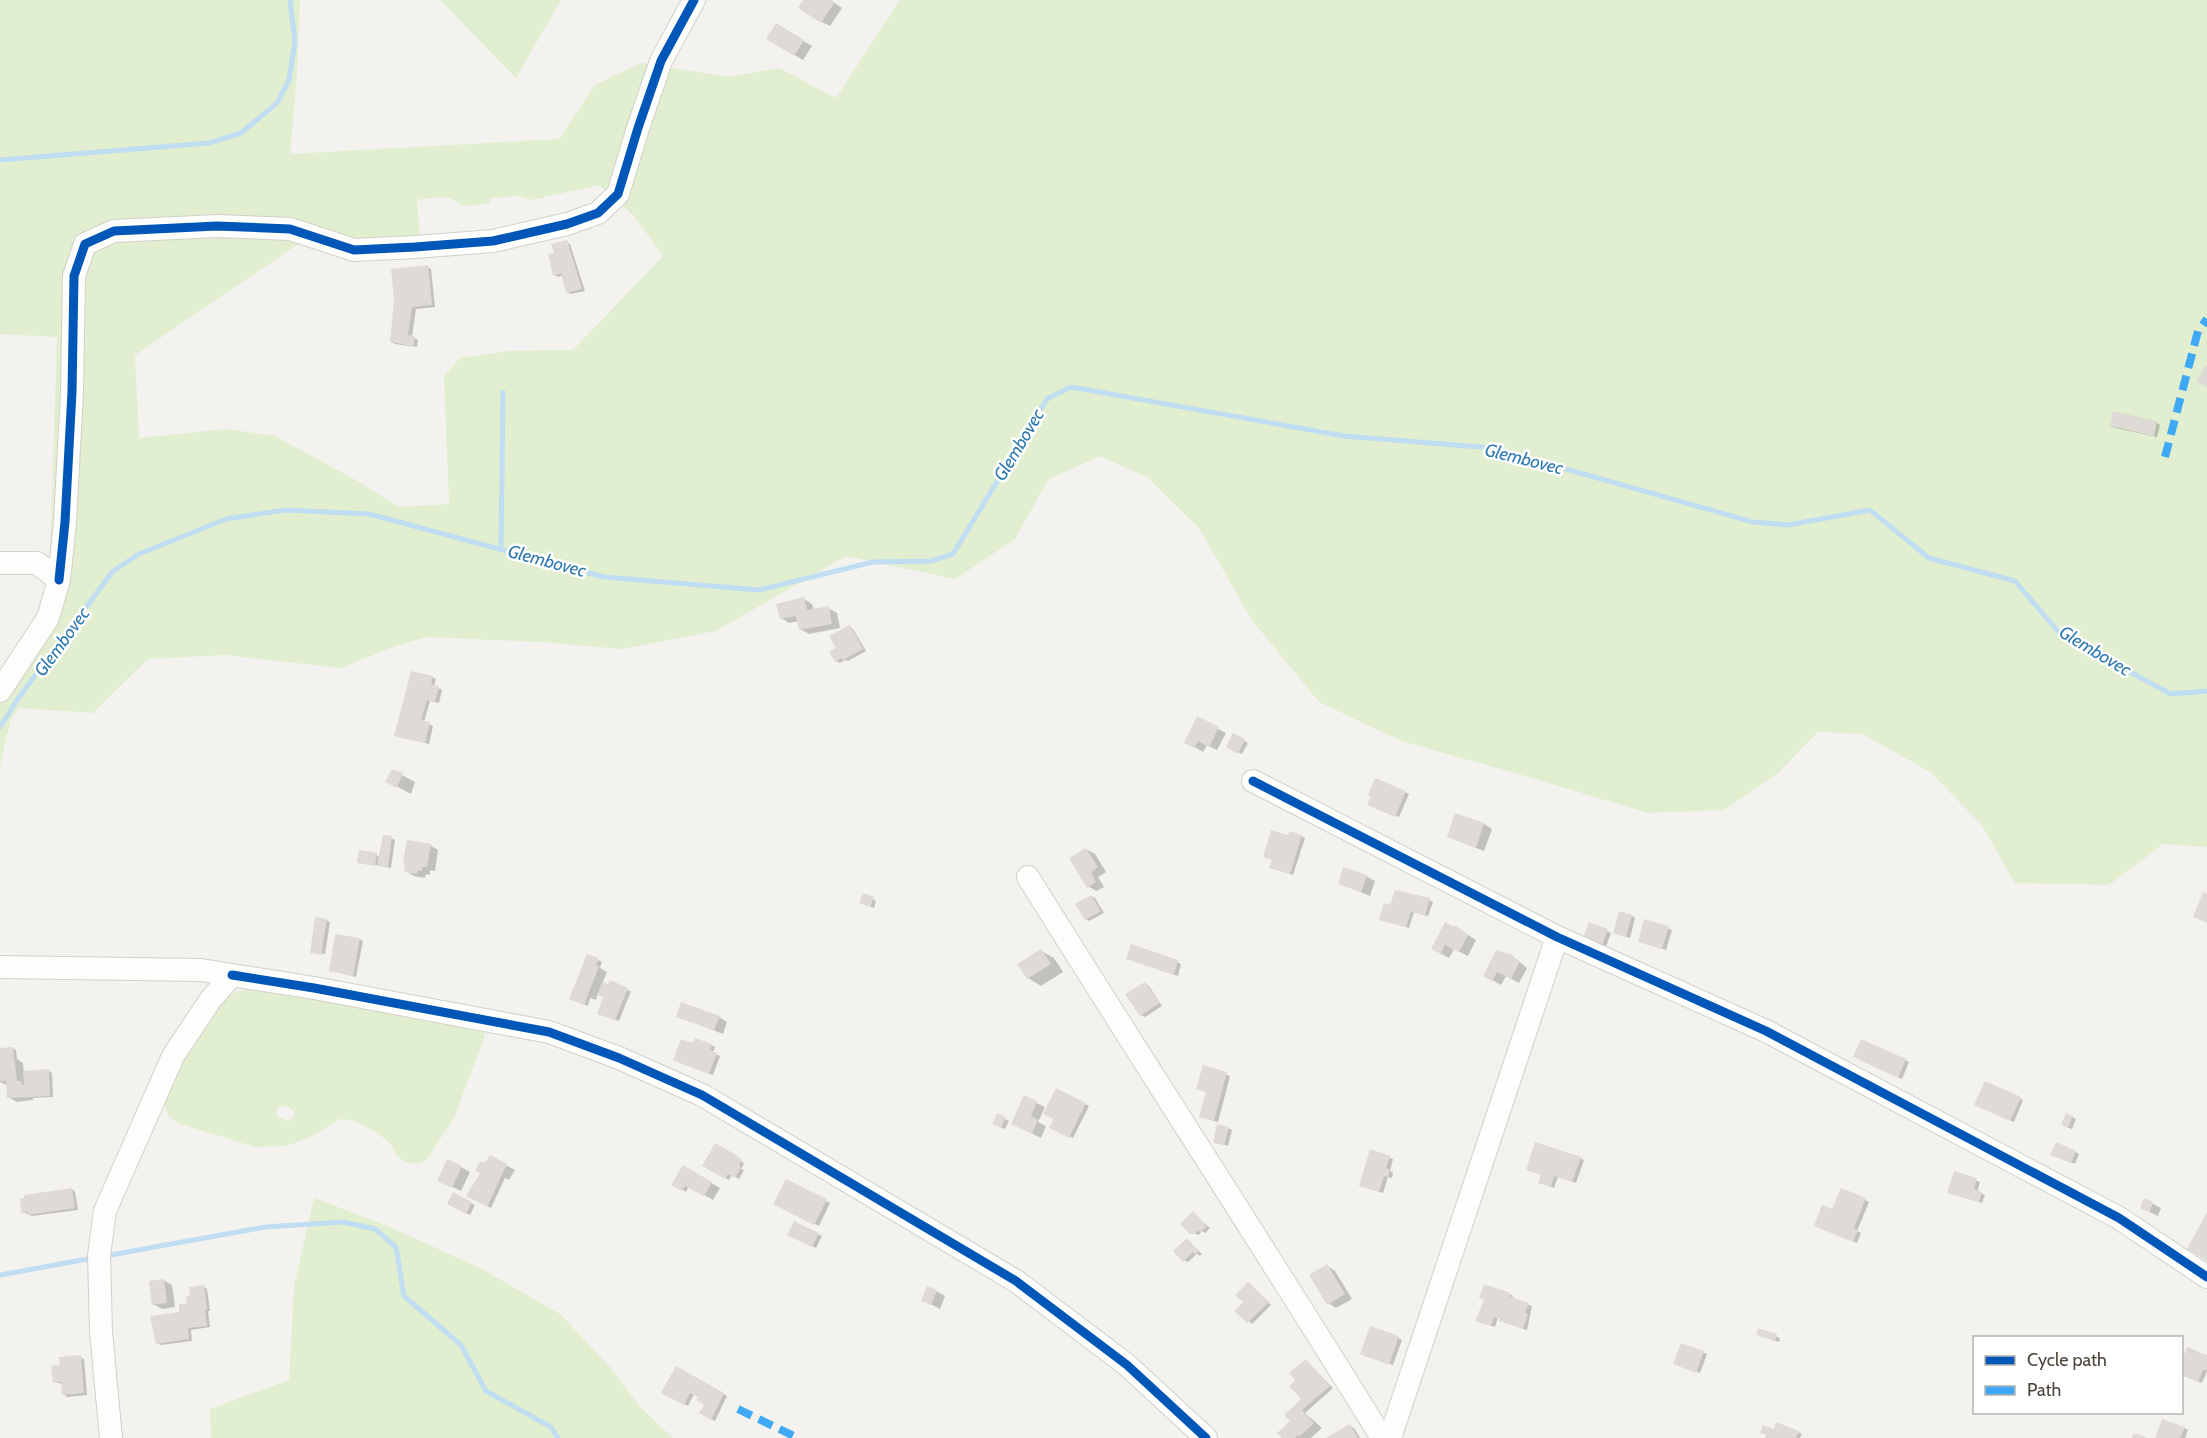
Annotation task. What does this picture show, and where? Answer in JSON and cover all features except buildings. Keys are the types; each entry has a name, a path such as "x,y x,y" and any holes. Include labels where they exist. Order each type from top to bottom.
{"street":[{"path":"0,691 48,618 59,580 70,428 74,276 85,244 114,231 217,226 290,229 354,250 415,247 493,241 567,224 598,213 618,194 661,61 694,0"},
{"path":"0,563 37,563 59,580"},
{"path":"1253,781 1557,937 1766,1031 2119,1218 2207,1277"},
{"path":"1028,877 1382,1438"},
{"path":"1390,1438 1557,937"},
{"path":"0,967 201,970 314,988 549,1032 619,1058 702,1095 1016,1281 1127,1365 1206,1438"},
{"path":"111,1438 101,1332 99,1255 105,1211 173,1056 205,1006 231,975"}],"green space":[{"path":"0,0 300,0 290,154 559,139 595,85 641,63 729,77 779,68 836,98 900,0 2207,0 2207,847 2163,844 2109,885 2015,883 1981,824 1930,772 1863,734 1818,732 1777,774 1724,810 1648,813 1401,741 1319,702 1252,620 1199,528 1147,477 1099,456 1048,480 1015,539 955,579 846,556 716,631 622,649 541,642 426,637 393,647 341,668 226,655 148,659 93,713 19,708 10,721 0,768 0,680 41,619 49,587 57,337 0,334","holes":["599,185 634,216 663,256 573,350 510,351 460,358 444,376 449,504 399,507 354,479 275,436 227,429 139,438 135,355 322,228 357,241 420,239 417,200 441,197 453,199 462,206 489,204 490,198 519,196 532,200"]},
{"path":"440,0 561,0 516,78"},
{"path":"257,986 483,1027 485,1035 454,1118 427,1159 419,1164 405,1162 396,1155 390,1143 376,1132 355,1121 340,1119 312,1136 287,1146 255,1147 181,1124 169,1117 164,1102 168,1083 219,1004 234,993","holes":["287,1106 294,1111 294,1117 288,1121 278,1117 276,1112 279,1107"]},
{"path":"314,1198 390,1227 480,1268 560,1314 609,1366 641,1408 673,1438 211,1438 210,1409 289,1380 294,1287"}],"waterway":[{"path":"0,160 209,143 241,133 277,103 289,80 295,42 290,0"},
{"name":"Glembovec","path":"0,727 17,700 113,571 139,554 226,519 285,510 369,514 604,577 759,590 873,562 931,561 953,554 1047,399 1071,387 1344,436 1492,448 1753,522 1788,525 1870,510 1929,558 2015,581 2061,635 2171,694 2207,691"},
{"path":"501,549 503,392"},
{"path":"105,1256 265,1227 343,1222 375,1229 396,1247 404,1296 461,1345 486,1391 551,1427 558,1438"},
{"path":"0,1275 93,1258"}],"marked path":[{"path":"2165,457 2198,331 2207,319"},
{"path":"738,1409 798,1438"}],"cycle path":[{"path":"59,580 65,522 72,392 74,276 85,244 114,231 217,226 290,229 354,250 415,247 493,241 567,224 598,213 618,194 661,61 694,0"},
{"path":"1253,781 1557,937 1766,1031 2119,1218 2207,1277"},
{"path":"232,975 549,1032 619,1058 702,1095 1016,1281 1127,1365 1206,1438"}]}
